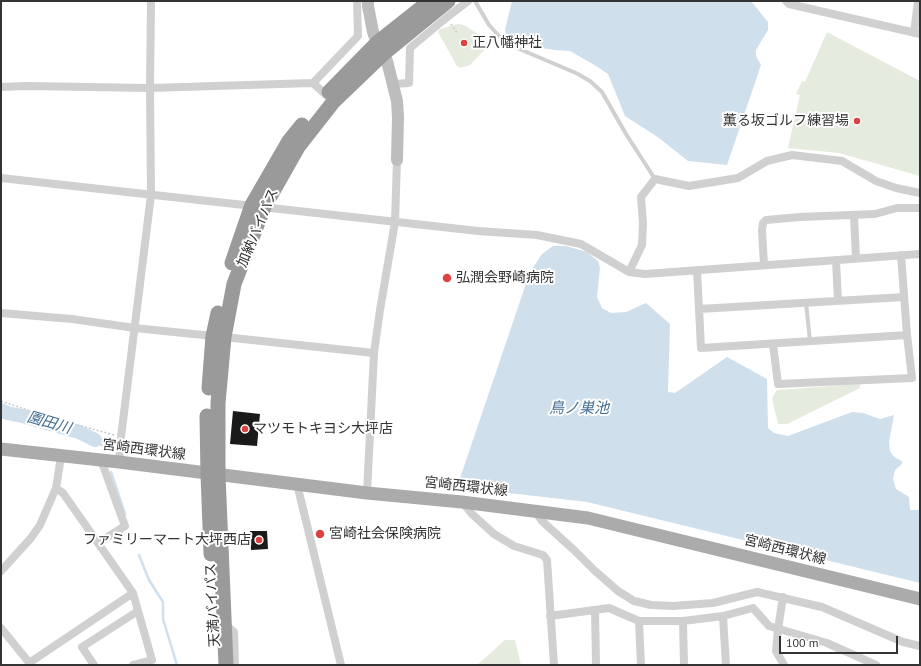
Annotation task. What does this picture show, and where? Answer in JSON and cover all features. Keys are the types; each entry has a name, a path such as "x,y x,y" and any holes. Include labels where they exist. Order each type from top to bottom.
{"highway":[{"name":"加納バイパス","path":"213,475 207,401 219,337 258,206 289,141 326,95 380,49 430,1"},
{"name":"加納バイパス","path":"258,206 298,147 334,101 380,49 448,1"},
{"name":"天満バイパス","path":"213,475 226,665"},
{"name":"天満バイパス","path":"213,475 216,665"}],"main road":[{"name":"宮崎西環状線","path":"1,449 588,518 920,599"}],"street":[{"path":"119,462 151,195 151,1"},
{"path":"313,83 358,36 357,1"},
{"path":"367,493 374,352 395,222 398,117 394,84 387,61 373,32 368,1"},
{"path":"394,84 409,83 410,48 468,1"},
{"path":"786,1 789,4 917,33 918,1"},
{"path":"1,87 150,88 313,83 326,95"},
{"path":"629,272 642,245 642,197 654,179 689,186 738,178 767,161 792,155 842,161 876,181 896,188 920,193"},
{"path":"1,178 478,232 537,235 581,244 629,272 644,274 920,254"},
{"path":"764,265 762,230 763,223 766,220 800,217 854,216 875,214 897,208 920,208"},
{"path":"854,216 856,258"},
{"path":"774,344 778,384 912,378 901,255"},
{"path":"836,260 838,301"},
{"path":"697,270 701,348 907,335"},
{"path":"699,309 904,297"},
{"path":"1,312 72,319 135,328 374,352"},
{"path":"1,571 31,538 40,525 56,488 61,456"},
{"path":"98,543 125,526 101,460"},
{"path":"297,484 341,665"},
{"path":"56,488 63,493 133,593 152,660 133,665"},
{"path":"462,502 472,514 494,534 514,546 543,555 547,560 554,665"},
{"path":"535,511 542,521 594,570 618,591 634,601 651,605 665,606 712,603 757,592 822,607 903,642 920,646"},
{"path":"1,628 30,664 133,593"},
{"path":"781,664 776,651 783,597"},
{"path":"550,616 609,608 639,621 683,621 723,616 753,608 769,626 827,643 876,665"},
{"path":"595,610 596,665"},
{"path":"94,665 82,647 138,611"},
{"path":"723,616 726,665"},
{"path":"639,621 641,665"},
{"path":"683,621 684,665"},
{"path":"224,623 234,632 235,665"}],"lane":[{"path":"475,1 488,25 500,36 517,48 590,81 602,92 654,179"},
{"path":"806,303 810,341"}],"path":[{"path":"446,18 458,34"},
{"path":"1,401 42,415 121,437"}],"shaded area":[{"path":"458,24 464,25 484,38 490,44 470,65 460,68 457,66 438,32 440,29"},
{"name":"薫る坂ゴルフ練習場","path":"827,32 920,81 920,176 839,153 788,148 800,95 796,94 802,81 805,82"},
{"path":"860,384 860,388 787,424 778,424 772,398 777,390"},
{"path":"505,640 515,640 521,665 477,665"}],"water":[{"path":"512,1 751,1 768,22 768,30 756,50 756,56 761,65 727,165 688,161 659,138 625,116 608,74 596,66 570,51 527,46 506,34 505,30"},
{"name":"鳥ノ巣池","path":"553,246 566,246 587,252 598,261 600,268 597,297 602,308 611,313 626,312 646,303 670,324 668,392 675,393 727,357 767,379 768,428 774,433 788,436 852,412 863,413 880,419 894,415 889,442 890,451 894,457 902,461 902,464 895,470 893,479 896,489 909,497 910,510 920,510 920,583 587,502 457,487 530,272 542,254"}],"building":[{"name":"マツモトキヨシ大坪店","path":"233,411 260,414 257,446 230,444"},
{"name":"ファミリーマート大坪西店","path":"250,531 267,531 268,549 251,550"}],"waterway":[{"name":"園田川","path":"1,410 7,413 79,432 95,440"},
{"path":"95,440 108,450"},
{"path":"111,472 125,514"},
{"path":"139,555 149,580 163,602 163,619 177,665"}],"place":[{"name":"正八幡神社","path":"464,43"},
{"name":"薫る坂ゴルフ練習場","path":"857,121"},
{"name":"弘潤会野崎病院","path":"447,278"},
{"name":"マツモトキヨシ大坪店","path":"245,429"},
{"name":"宮崎社会保険病院","path":"320,534"},
{"name":"ファミリーマート大坪西店","path":"259,540"}]}
